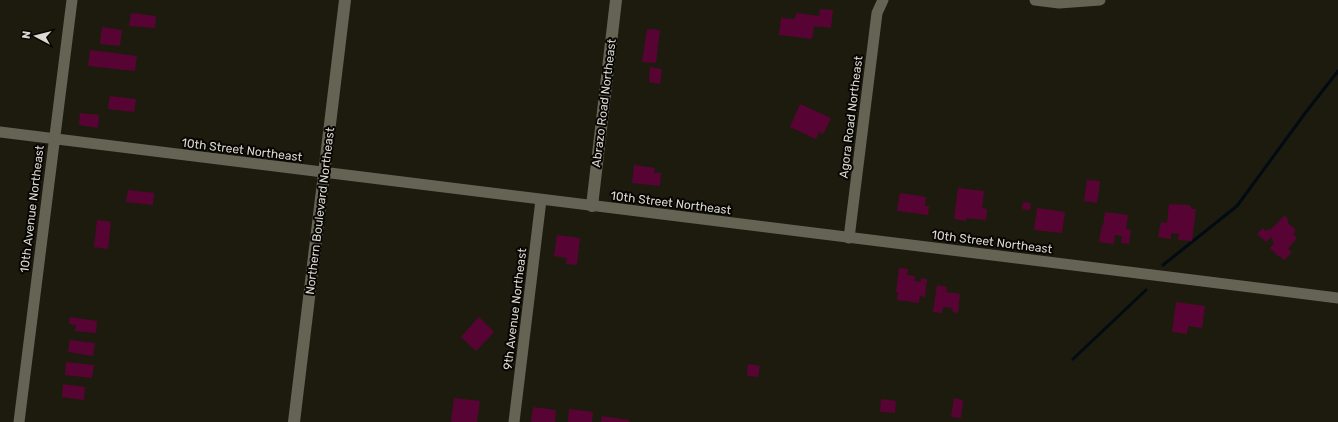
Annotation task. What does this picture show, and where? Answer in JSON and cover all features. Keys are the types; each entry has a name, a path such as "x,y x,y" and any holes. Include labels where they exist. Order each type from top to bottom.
{"main road":[{"name":"Northern Boulevard Northeast","path":"294,422 345,0"},
{"name":"Abrazo Road Northeast","path":"592,206 616,0"}],"street":[{"name":"10th Avenue Northeast","path":"20,422 72,0"},
{"name":"Agora Road Northeast","path":"849,238 877,13 883,0"},
{"path":"1035,0 1059,3 1100,0"},
{"name":"10th Street Northeast","path":"0,132 1338,298"},
{"name":"9th Avenue Northeast","path":"514,422 541,200"}],"building":[{"path":"820,9 833,10 831,28 814,26 812,39 779,35 781,18 795,19 796,13 819,16"},
{"path":"131,13 156,16 155,28 129,26"},
{"path":"102,27 122,30 120,46 100,44"},
{"path":"647,29 660,30 656,63 642,62"},
{"path":"90,50 137,56 135,71 88,66"},
{"path":"650,67 662,69 660,84 649,82"},
{"path":"110,96 136,99 134,112 108,109"},
{"path":"800,104 831,118 823,134 819,132 816,139 790,127"},
{"path":"80,113 99,115 98,128 79,125"},
{"path":"634,165 655,168 654,173 661,173 660,186 632,183"},
{"path":"1087,180 1100,181 1097,203 1084,201"},
{"path":"958,188 984,191 982,208 987,209 986,220 966,218 966,221 954,219"},
{"path":"128,190 154,193 153,205 126,202"},
{"path":"900,193 926,197 925,206 929,206 928,215 897,211"},
{"path":"1023,202 1031,203 1030,210 1022,209"},
{"path":"1169,204 1188,205 1191,206 1191,209 1196,209 1192,241 1178,240 1179,234 1171,233 1171,239 1158,237 1161,222 1167,223"},
{"path":"1037,208 1065,212 1062,233 1034,230"},
{"path":"1105,212 1128,215 1126,229 1131,230 1129,244 1121,243 1122,236 1115,235 1114,244 1099,242"},
{"path":"1284,216 1287,217 1288,223 1296,230 1293,234 1297,238 1288,249 1292,252 1284,260 1270,248 1274,243 1271,237 1266,242 1257,234 1263,228 1266,231 1268,229 1270,230"},
{"path":"97,220 111,222 108,249 94,247"},
{"path":"557,235 580,238 577,265 566,264 567,258 554,256"},
{"path":"899,268 908,269 907,275 915,276 914,281 921,282 921,278 927,279 925,297 920,296 919,303 897,300 898,292 896,292"},
{"path":"937,285 947,287 946,292 960,294 958,313 952,312 953,308 943,307 942,313 933,312"},
{"path":"1176,302 1205,306 1202,328 1188,326 1187,334 1172,332"},
{"path":"70,317 97,321 96,333 75,331 76,325 69,324"},
{"path":"479,317 494,332 476,351 461,337"},
{"path":"70,340 95,343 93,356 68,352"},
{"path":"66,362 94,365 92,378 65,375"},
{"path":"748,364 760,366 758,377 747,376"},
{"path":"63,384 85,387 84,400 62,397"},
{"path":"454,398 480,401 477,422 451,422"},
{"path":"954,398 963,400 961,418 951,417"},
{"path":"881,399 896,401 895,413 880,412"},
{"path":"533,407 556,410 555,422 531,422"},
{"path":"569,409 593,412 592,422 568,422"},
{"path":"602,416 629,420 629,422 601,422"}],"waterway":[{"path":"1163,265 1237,206 1338,71"},
{"path":"1073,359 1146,290"}]}
